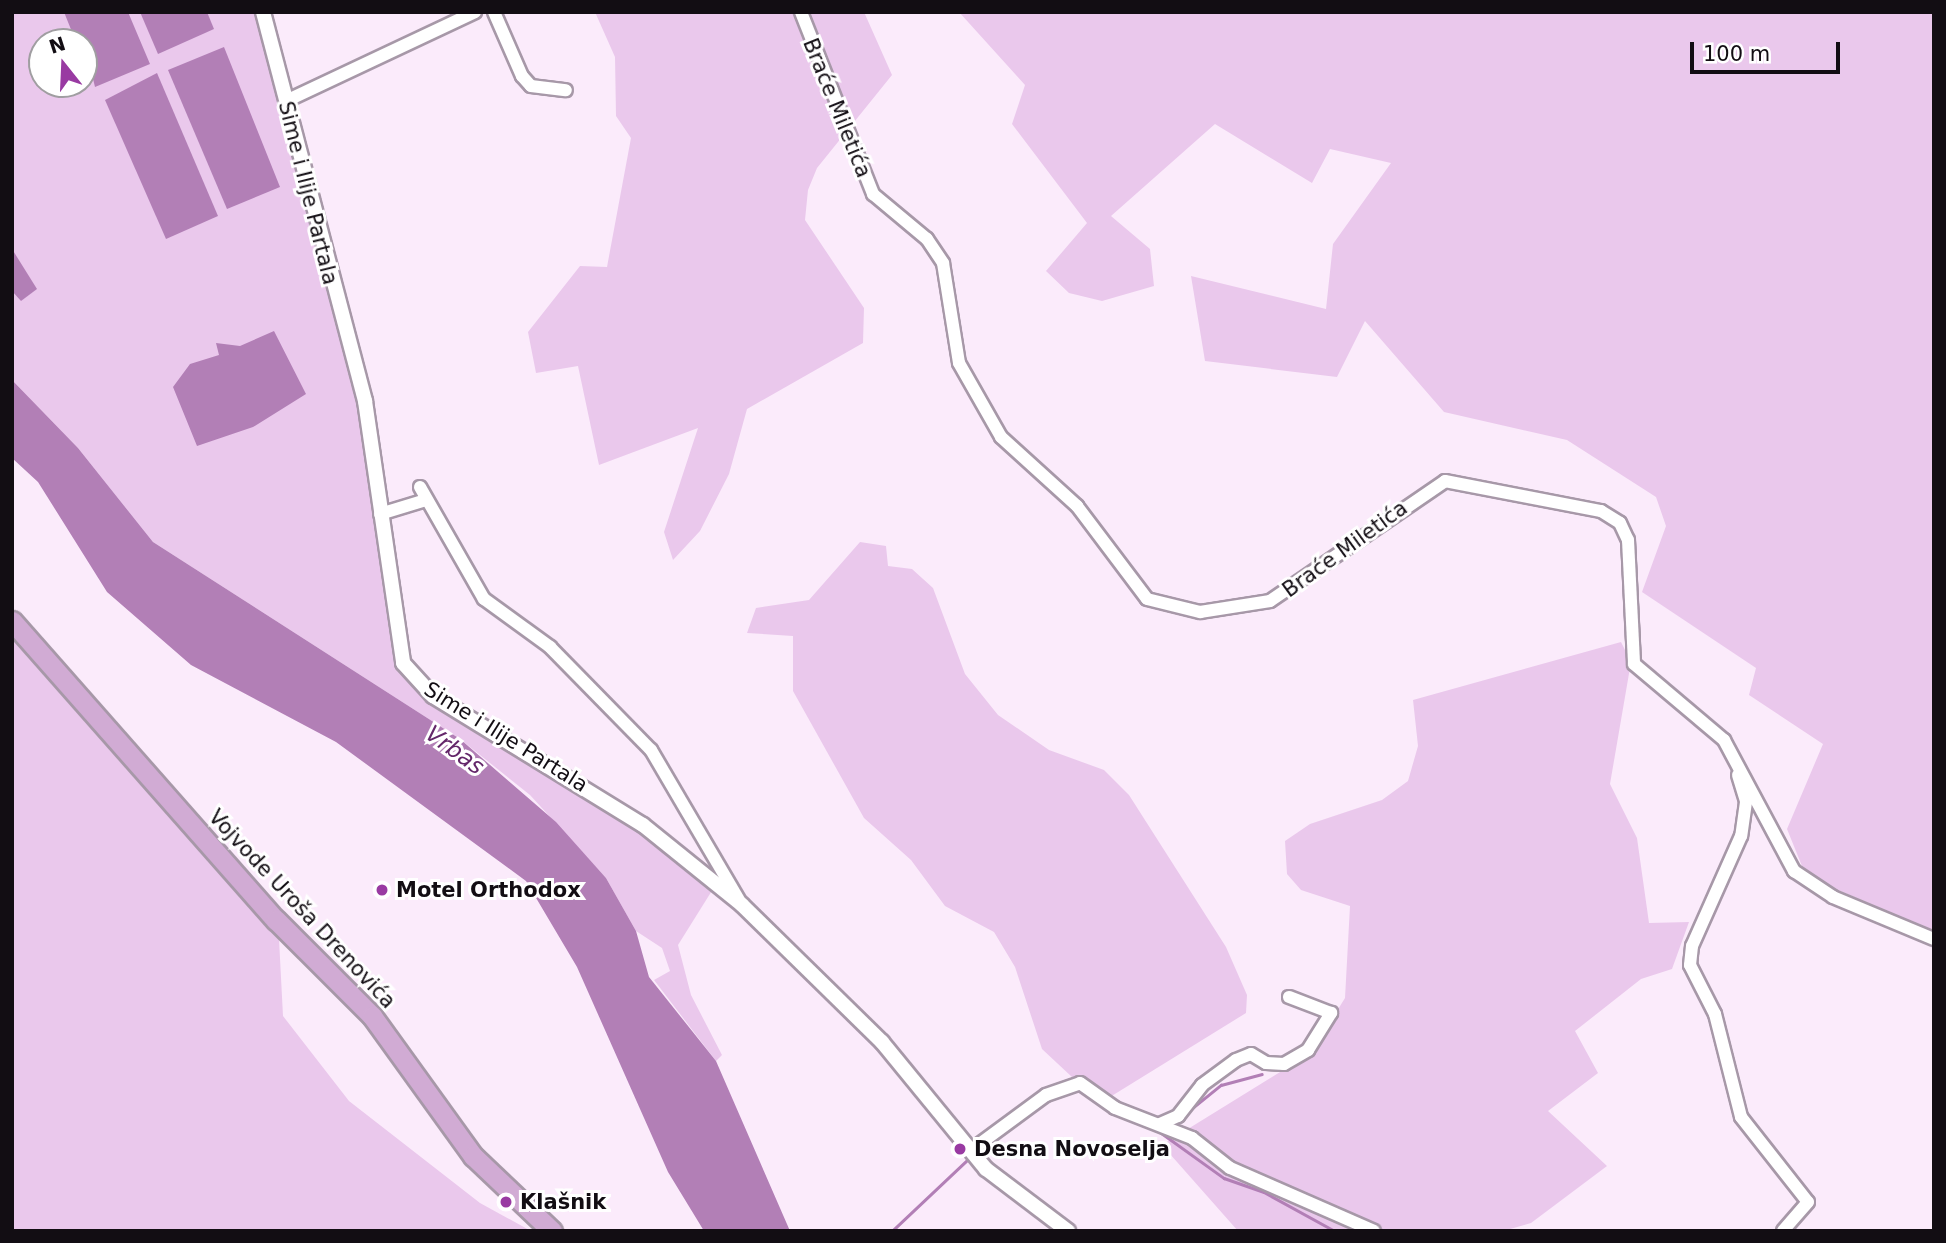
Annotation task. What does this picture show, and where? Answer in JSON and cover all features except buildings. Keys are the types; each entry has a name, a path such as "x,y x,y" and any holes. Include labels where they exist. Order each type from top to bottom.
{"main road":[{"name":"Vojvode Uroša Drenovića","path":"12,621 276,920 372,1016 472,1156 552,1231"}],"street":[{"name":"Sime i Ilije Partala","path":"263,12 365,401 398,643 418,682 643,825 742,905 865,1024 970,1150 1003,1184 1068,1231"},
{"path":"286,101 475,12"},
{"path":"494,12 522,76 531,86 566,90"},
{"name":"Braće Miletića","path":"801,12 873,194 927,239 943,263 959,363 1001,438 1077,506 1147,599 1200,612 1270,601 1446,481 1589,506 1620,523 1628,540 1634,664 1716,730 1733,758"},
{"path":"420,487 484,599 550,647 651,750 742,905"},
{"path":"380,514 426,500"},
{"path":"1733,758 1802,880 1934,939"},
{"path":"1733,758 1746,802 1741,836 1692,946 1690,965 1715,1014 1741,1117 1808,1202 1783,1231"},
{"path":"1160,1124 1178,1116 1202,1085 1236,1060 1251,1054 1265,1063 1284,1064 1308,1050 1331,1013 1289,997"},
{"path":"970,1150 1071,1083 1192,1138 1230,1168 1374,1231"}],"shaded area":[{"path":"12,12 263,12 356,373 405,675 426,697 642,833 713,889 678,945 691,995 722,1055 716,1061 654,980 670,971 662,948 636,931 606,878 530,795 460,739 153,542 78,448 12,380"},
{"path":"595,12 864,12 892,75 817,168 808,190 805,220 864,308 863,343 747,409 729,474 700,531 673,560 664,532 698,428 599,465 578,366 536,373 528,332 580,266 607,267 631,138 616,116 615,57"},
{"path":"959,12 1934,12 1934,932 1806,876 1787,829 1823,744 1749,695 1756,668 1642,592 1666,526 1656,497 1567,440 1444,412 1365,321 1337,377 1205,361 1191,276 1326,309 1333,244 1391,163 1330,149 1312,183 1215,124 1111,216 1150,249 1154,286 1102,301 1069,293 1046,271 1087,223 1012,124 1025,85"},
{"path":"860,542 886,546 888,566 912,569 933,588 965,674 998,715 1049,750 1104,770 1129,795 1226,947 1247,995 1246,1013 1110,1097 1072,1077 1042,1049 1015,967 994,932 945,906 911,860 864,818 793,691 793,636 747,633 756,608 809,600"},
{"path":"12,633 279,939 283,1016 349,1101 480,1203 531,1231 12,1231"},
{"path":"1621,642 1631,662 1610,784 1637,838 1649,923 1689,922 1672,969 1641,979 1575,1031 1598,1073 1548,1111 1607,1166 1531,1223 1503,1231 1238,1231 1162,1145 1311,1053 1345,998 1350,906 1301,890 1287,874 1285,841 1310,824 1382,800 1408,781 1418,746 1413,700"}],"water":[{"path":"64,12 128,12 150,64 98,86 98,28 70,28"},
{"path":"140,12 207,12 214,29 158,54"},
{"path":"224,47 280,187 227,209 168,70"},
{"path":"157,73 218,216 166,239 105,100"},
{"path":"12,249 37,289 21,301 12,291"},
{"path":"274,331 306,394 253,427 197,446 173,387 190,364 219,355 216,343 240,346"},
{"name":"Vrbas","path":"12,380 78,448 153,542 460,739 556,822 606,878 636,931 649,977 716,1061 790,1231 704,1231 668,1172 577,967 526,881 336,742 191,665 107,592 38,482 12,458"}],"waterway":[{"path":"1190,1110 1221,1085 1262,1074"},
{"path":"1115,1114 1138,1123"},
{"path":"1160,1132 1224,1178 1264,1192 1335,1231"},
{"path":"892,1231 967,1160"}],"place":[{"name":"Motel Orthodox","path":"382,890"},
{"name":"Desna Novoselja","path":"960,1149"},
{"name":"Klašnik","path":"506,1202"}]}
